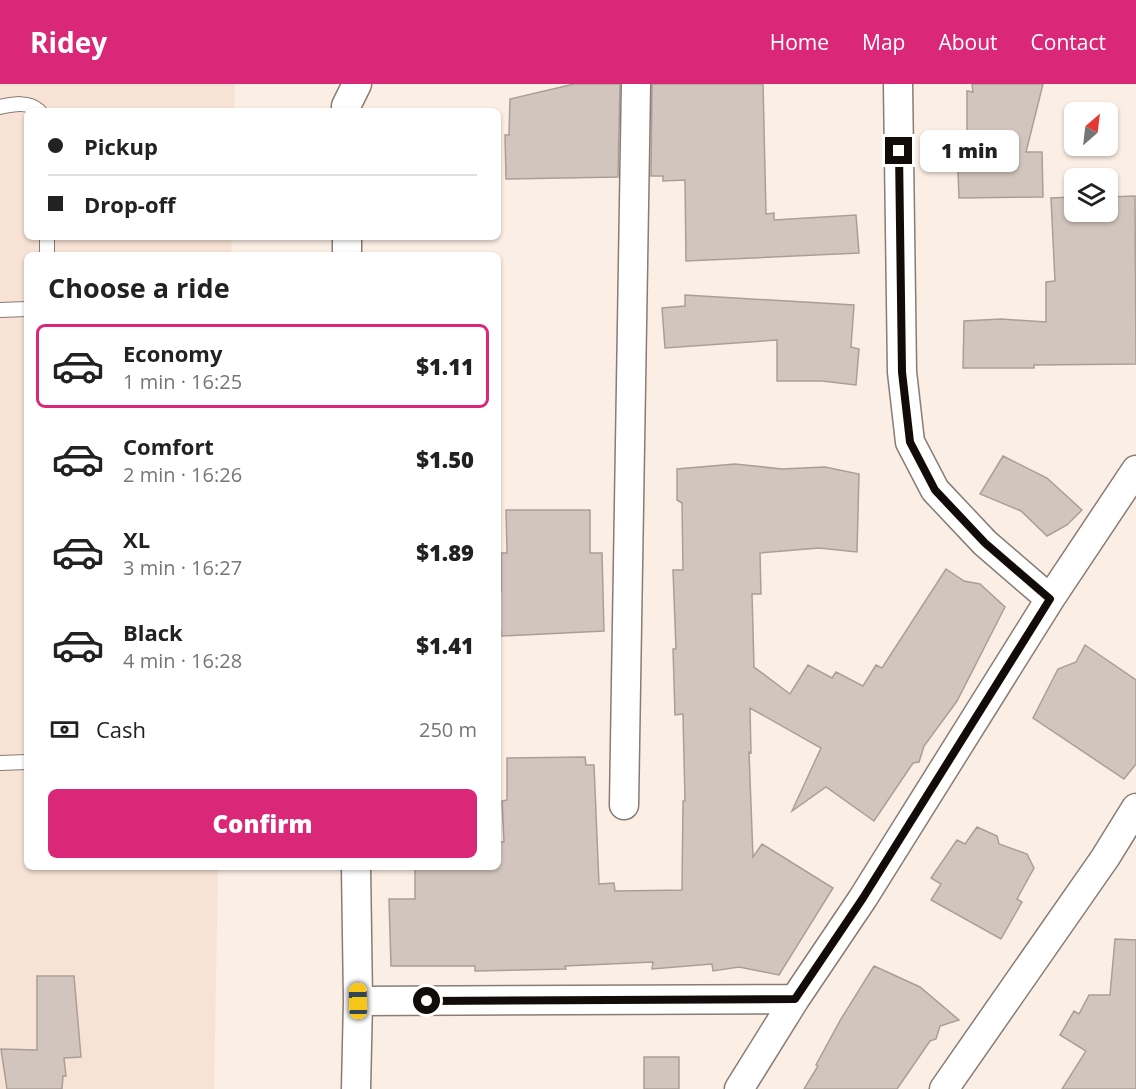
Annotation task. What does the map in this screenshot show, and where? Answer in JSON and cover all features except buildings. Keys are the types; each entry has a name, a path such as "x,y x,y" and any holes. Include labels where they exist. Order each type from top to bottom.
{"street":[{"path":"346,108 357,84"},
{"path":"624,805 636,84"},
{"path":"898,84 902,372 910,442 935,490 985,543 1050,599"},
{"path":"739,1089 795,999 863,898 1050,599 1136,470"},
{"path":"944,1089 1099,867 1136,808"},
{"path":"356,870 358,1001 356,1089"},
{"path":"358,1001 795,999"}],"lane":[{"path":"0,107 18,104 36,108"},
{"path":"0,310 24,309"},
{"path":"0,763 24,762"}],"shaded area":[{"path":"0,84 235,84 234,108 24,108 24,240 232,240 231,252 24,252 24,870 218,870 214,1089 0,1089"}],"route":[{"path":"427,1001 795,999 863,898 1050,599 985,543 935,490 910,442 902,372 899,151"}]}
